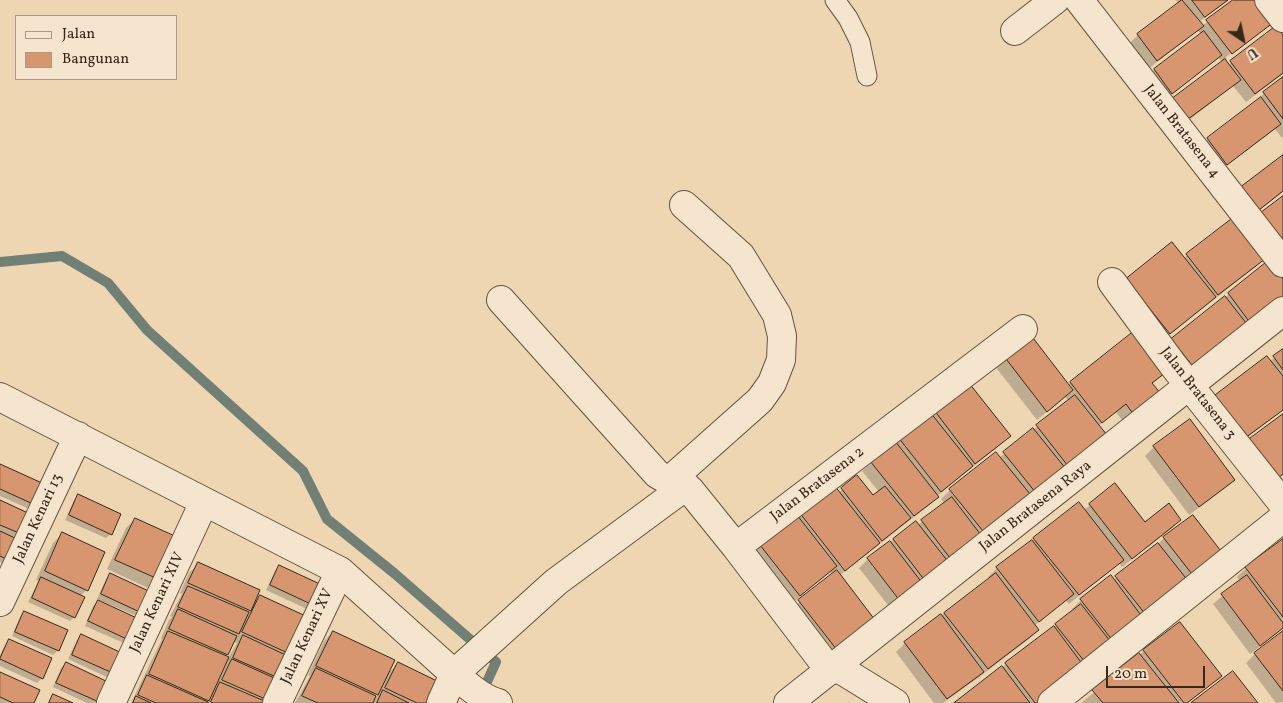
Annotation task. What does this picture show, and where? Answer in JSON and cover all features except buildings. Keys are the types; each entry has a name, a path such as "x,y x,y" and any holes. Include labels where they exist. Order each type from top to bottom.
{"street":[{"path":"1016,31 1055,0"},
{"name":"Jalan Bratasena 4","path":"1079,0 1283,263"},
{"path":"1269,0 1283,18"},
{"path":"441,703 454,674 556,582 678,483 760,400 772,384 781,360 782,336 778,315 740,256 684,205"},
{"name":"Jalan Bratasena 3","path":"1112,282 1189,385 1283,504"},
{"path":"501,300 657,474 678,483 736,547 832,668 895,703"},
{"name":"Jalan Bratasena Raya","path":"788,703 1283,311"},
{"name":"Jalan Bratasena 2","path":"736,547 1023,329"},
{"path":"0,397 340,571 454,674 490,700"},
{"name":"Jalan Kenari 13","path":"0,602 78,436"},
{"name":"Jalan Kenari XIV","path":"111,703 204,502"},
{"path":"1052,703 1283,518"},
{"name":"Jalan Kenari XV","path":"277,703 340,571"}],"lane":[{"path":"834,0 848,18 860,42 867,76"}],"waterway":[{"path":"0,262 62,256 108,283 147,330 303,471 327,519 394,573 496,662 481,695"}]}
